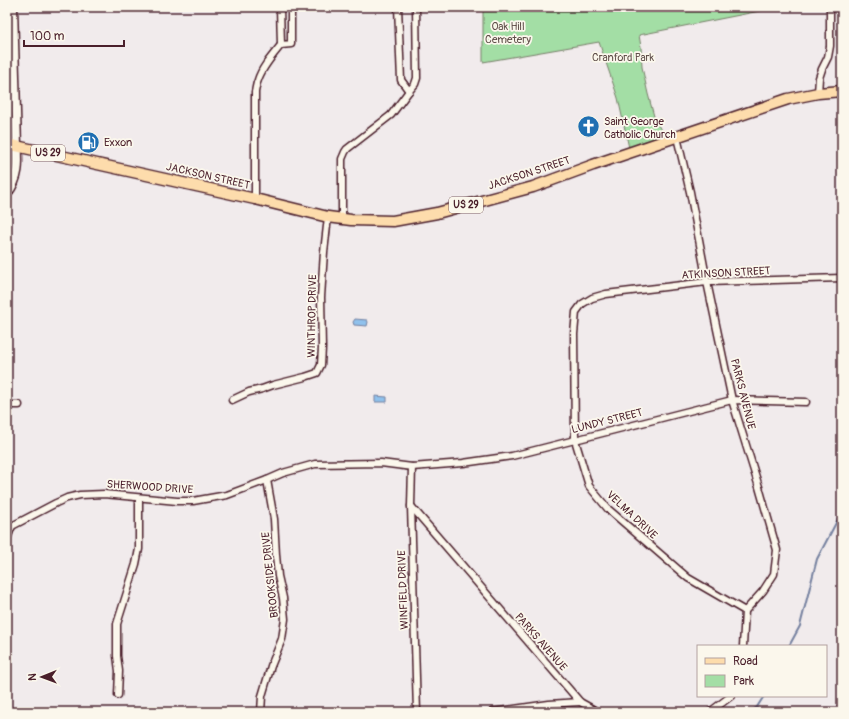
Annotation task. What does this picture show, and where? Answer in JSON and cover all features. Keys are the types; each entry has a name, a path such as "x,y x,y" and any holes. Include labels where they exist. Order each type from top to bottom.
{"main road":[{"name":"JACKSON STREET","path":"12,145 255,199 328,217 393,221 437,213 533,187 788,99 842,91"},
{"path":"7,193 13,184 17,173 18,162 12,145"}],"street":[{"path":"12,145 13,7"},
{"path":"255,199 255,92 262,70 281,45 280,7"},
{"path":"281,45 291,44 290,7"},
{"path":"398,7 401,80 408,91"},
{"path":"342,219 342,159 345,152 391,115 408,91 415,84 417,78 416,7"},
{"path":"818,94 819,78 828,57 830,46 830,7"},
{"name":"PARKS AVENUE","path":"677,137 690,192 732,400 778,550 774,574 763,591 745,611"},
{"name":"WINTHROP DRIVE","path":"232,400 249,392 305,377 317,372 321,365 321,297 328,217"},
{"name":"ATKINSON STREET","path":"589,300 606,294 707,282 842,278"},
{"name":"VELMA DRIVE","path":"589,300 582,304 576,312 574,334 575,440 589,486 608,509 688,578 745,611"},
{"name":"LUNDY STREET","path":"412,466 463,463 512,456 732,400 806,402"},
{"path":"7,405 19,405"},
{"name":"SHERWOOD DRIVE","path":"10,527 56,503 67,498 80,495 104,494 177,501 193,501 227,495 283,473 315,464 381,463 412,466"},
{"name":"WINFIELD DRIVE","path":"412,466 411,506 418,712"},
{"name":"BROOKSIDE DRIVE","path":"261,712 262,696 271,666 282,639 285,619 283,598 278,576 274,519 267,480"},
{"path":"118,695 119,671 117,656 117,624 136,564 139,549 139,498"},
{"name":"PARKS AVENUE","path":"411,506 580,702 598,712"},
{"path":"7,539 10,527"},
{"path":"743,645 745,611"},
{"path":"710,712 730,697"},
{"path":"492,712 549,704 580,702"}],"green space":[{"name":"Oak Hill Cemetery","path":"483,7 780,7 639,35 642,67 648,94 655,120 664,135 629,148 618,98 599,42 483,62"}],"water":[{"path":"355,319 367,320 367,326 354,325 353,322"},
{"path":"375,396 387,397 387,402 375,402"}],"waterway":[{"path":"790,645 800,626 817,559 838,519 842,516"},
{"path":"750,712 757,707 763,697"}],"place":[{"name":"Saint George Catholic Church","path":"589,127"},
{"name":"Exxon","path":"89,142"}],"park label":[{"name":"Cranford Park","path":"623,57"}]}
